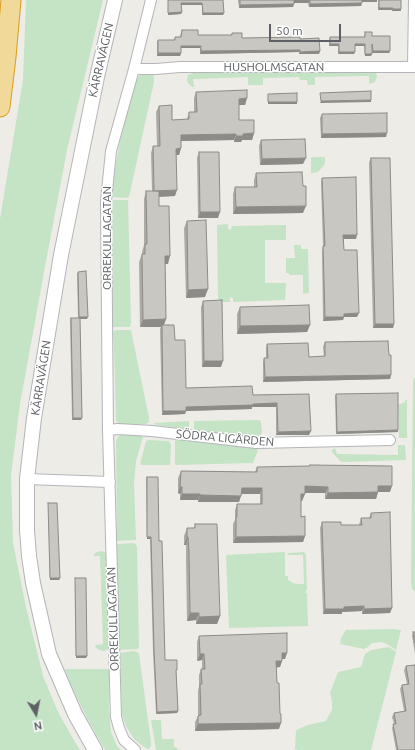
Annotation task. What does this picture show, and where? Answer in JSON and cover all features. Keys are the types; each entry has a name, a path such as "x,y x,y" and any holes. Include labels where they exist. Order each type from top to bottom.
{"highway":[{"path":"0,107 11,0"}],"street":[{"name":"KÄRRAVÄGEN","path":"95,750 75,714 49,654 33,583 29,556 27,530 27,479 34,418 61,256 97,77 115,0"},
{"name":"ORREKULLAGATAN","path":"135,750 124,740 118,728 116,717 108,430 106,201 111,151 134,69 151,0"},
{"path":"414,0 414,66"},
{"name":"HUSHOLMSGATAN","path":"134,69 180,67 414,66"},
{"name":"SÖDRA LIGÅRDEN","path":"108,430 118,429 152,431 256,443 390,440"},
{"path":"27,479 110,482"}],"green space":[{"path":"26,0 103,0 67,150 20,404 11,475 13,543 26,607 43,676 58,712 80,750 0,750 0,219 23,80"},
{"path":"374,71 377,77 375,82 369,84 369,76 315,77 315,85 308,85 307,80 300,80 299,77 263,78 263,85 248,85 248,77 193,79 194,87 188,83 187,80 188,75 193,73"},
{"path":"144,73 153,74 154,82 129,197 112,197 115,168 121,136 135,81"},
{"path":"312,157 325,157 325,164 318,172 311,173"},
{"path":"112,200 128,200 130,327 113,327"},
{"path":"228,224 228,229 231,230 232,226 286,225 286,240 265,240 265,283 286,283 285,300 233,302 233,298 230,297 230,302 218,301 217,225"},
{"path":"294,245 301,245 301,249 308,249 309,293 303,294 303,275 289,275 289,273 286,273 286,258 295,258"},
{"path":"115,330 131,330 149,418 149,422 146,424 121,424 116,420 113,332"},
{"path":"415,377 415,591 412,588 411,581 413,382"},
{"path":"405,400 407,400 407,438 399,438 398,405 405,402"},
{"path":"260,420 262,433 259,438 194,430 194,421"},
{"path":"189,421 189,427 187,429 156,425 154,423"},
{"path":"126,433 143,437 136,461 134,484 136,540 117,541 116,440 118,437"},
{"path":"177,438 258,450 253,463 176,465 175,441"},
{"path":"146,441 169,441 171,445 170,465 140,464"},
{"path":"398,445 405,445 406,460 343,462 340,461 332,452 335,448 337,454 398,455"},
{"path":"134,543 137,547 139,647 138,649 119,650 117,545"},
{"path":"102,551 108,554 109,646 107,650 104,651 95,647 96,645 103,644 100,556 94,556 94,554"},
{"path":"285,552 285,576 288,576 288,580 298,584 304,584 303,555 287,555 288,553 304,552 306,555 307,590 305,593 307,593 308,626 229,628 226,555"},
{"path":"346,630 401,630 396,650 381,642 372,643 364,649 340,644 341,638"},
{"path":"389,647 396,652 371,750 295,749 296,730 308,725 326,721 332,709 330,693 338,672 361,667 365,654 371,650"},
{"path":"133,651 139,654 151,742 150,748 148,749 134,739 126,726 122,715 120,653"},
{"path":"65,669 109,669 109,709 111,732 117,746 121,750 105,750 88,720"},
{"path":"151,720 161,720 162,739 174,739 174,747 178,748 177,750 156,750"}],"building":[{"path":"168,0 223,0 224,13 203,13 202,3 181,3 182,12 168,13"},
{"path":"240,0 294,0 294,4 240,5"},
{"path":"310,0 362,0 362,3 310,4"},
{"path":"379,0 401,0 401,9 379,8"},
{"path":"182,30 198,30 198,35 232,35 232,33 242,33 242,38 319,38 320,51 201,51 201,46 181,46 181,53 158,53 158,40 175,40 175,37 181,37"},
{"path":"365,32 372,32 372,36 390,36 390,51 373,51 372,44 372,54 365,54 365,44 355,44 355,52 339,52 339,44 330,44 330,37 365,37"},
{"path":"247,90 247,98 239,99 239,120 254,120 254,133 243,134 243,136 236,136 236,134 181,135 181,148 176,149 177,190 154,191 153,146 160,146 159,106 172,105 172,120 189,119 189,112 197,112 196,92"},
{"path":"371,91 371,100 321,101 320,93"},
{"path":"297,93 297,102 268,102 268,94"},
{"path":"387,113 387,133 322,134 322,114"},
{"path":"305,139 306,158 262,159 261,140"},
{"path":"199,152 219,152 220,212 200,212"},
{"path":"371,158 390,158 394,324 375,324"},
{"path":"302,172 303,186 306,186 306,206 236,207 235,187 257,187 256,173"},
{"path":"356,177 357,235 343,235 344,250 357,250 359,313 344,314 344,317 325,317 323,246 325,246 322,178"},
{"path":"146,191 159,191 159,206 169,206 170,256 165,256 166,319 143,320 142,254 145,254 145,244 147,244"},
{"path":"206,220 208,289 188,290 187,221"},
{"path":"86,271 88,317 79,317 78,272"},
{"path":"222,300 223,361 204,361 203,301"},
{"path":"309,305 310,325 240,326 240,307"},
{"path":"71,318 80,318 82,418 73,418"},
{"path":"162,325 174,325 175,340 185,340 186,388 252,386 253,395 309,394 311,431 278,432 277,403 186,407 186,411 163,411"},
{"path":"388,341 389,355 391,355 391,375 265,377 264,358 268,358 267,344 308,343 309,357 325,356 325,342"},
{"path":"398,393 398,430 337,432 336,394"},
{"path":"310,465 392,466 392,486 378,486 378,492 328,493 328,487 305,486 305,494 301,494 301,517 305,516 305,536 236,537 237,504 262,504 262,488 242,488 241,496 182,494 182,487 180,487 181,471 257,472 257,467"},
{"path":"147,477 158,477 159,541 162,541 165,660 177,660 178,711 157,712 151,537 147,537"},
{"path":"48,503 57,503 60,578 50,578"},
{"path":"390,512 392,608 364,609 364,606 344,607 344,609 325,609 322,522 341,522 341,525 362,525 361,518 371,518 371,513"},
{"path":"195,524 217,524 220,616 199,617 199,613 190,613 187,528 195,528"},
{"path":"75,578 86,578 87,656 76,656"},
{"path":"413,632 415,632 415,643"},
{"path":"287,633 287,653 282,653 282,661 276,661 277,683 279,683 281,723 198,724 198,716 201,715 201,669 205,669 204,654 200,654 199,636"},
{"path":"415,665 415,750 398,750 393,724 396,724 394,713 406,711 402,685 409,684 406,666"}]}
